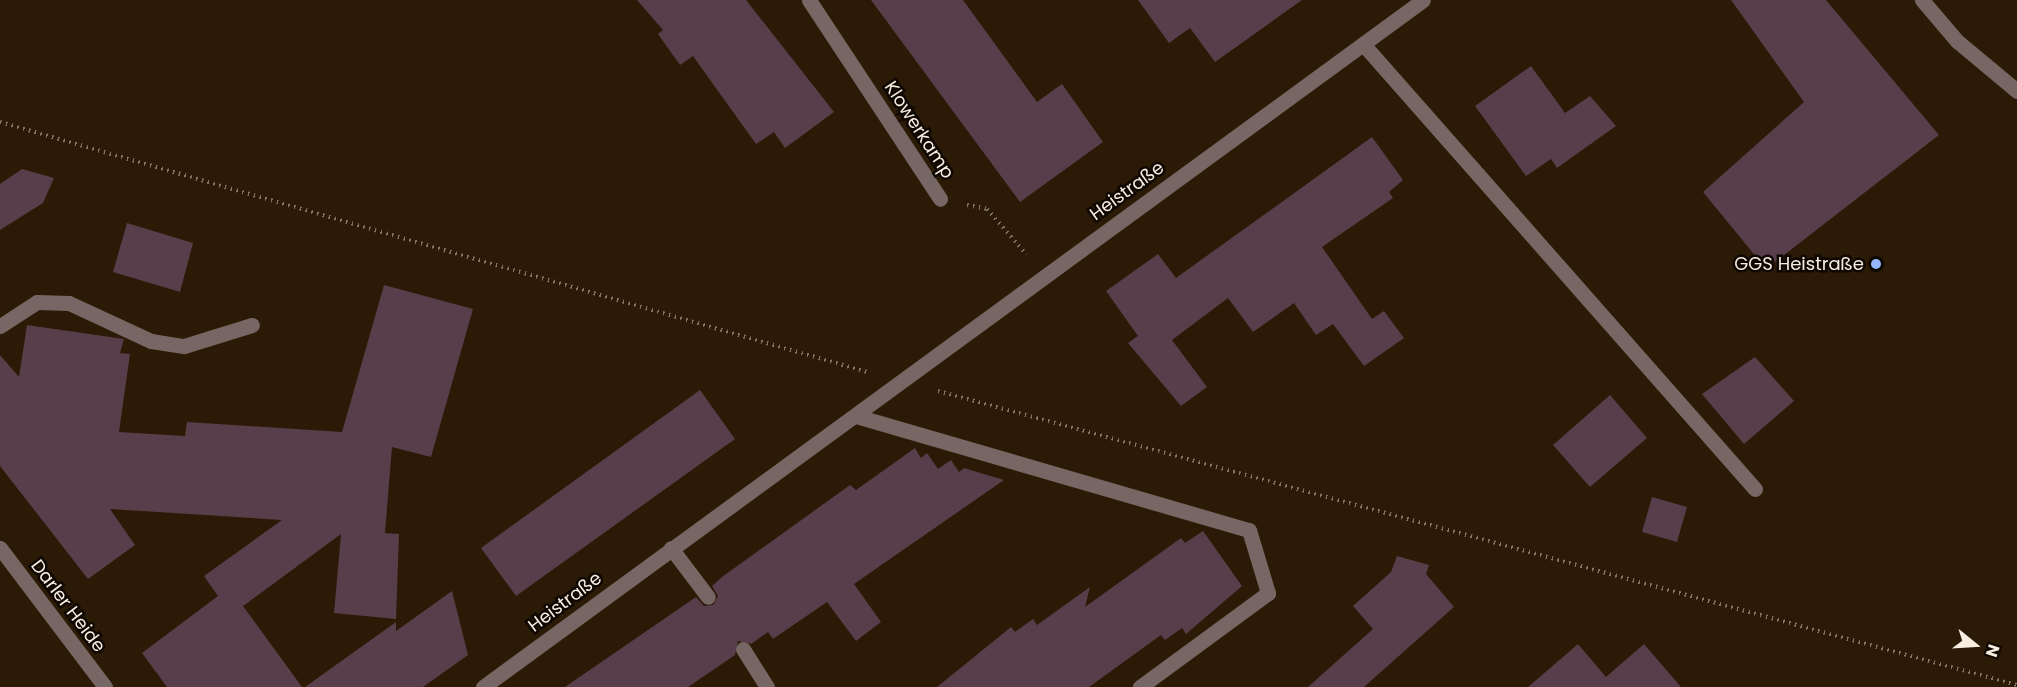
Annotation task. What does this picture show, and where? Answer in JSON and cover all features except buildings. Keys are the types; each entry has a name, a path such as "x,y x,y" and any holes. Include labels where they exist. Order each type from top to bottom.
{"street":[{"name":"Klowerkamp","path":"809,0 940,199"},
{"name":"Heistraße","path":"483,687 670,548 856,416 897,380 1423,0"},
{"path":"1922,0 1957,40 2017,91"},
{"path":"1363,44 1755,489"},
{"path":"0,326 37,302 69,303 151,341 184,346 252,325"},
{"path":"856,416 1249,530 1268,593 1140,687"},
{"name":"Darler Heide","path":"0,548 105,687"},
{"path":"670,548 708,597"},
{"path":"743,649 767,687"}],"path":[{"path":"0,122 897,380 2017,686"},
{"name":"Klowerkamp","path":"940,199 987,209 1045,274"}],"place":[{"name":"GGS Heistraße","path":"1876,264"}]}
